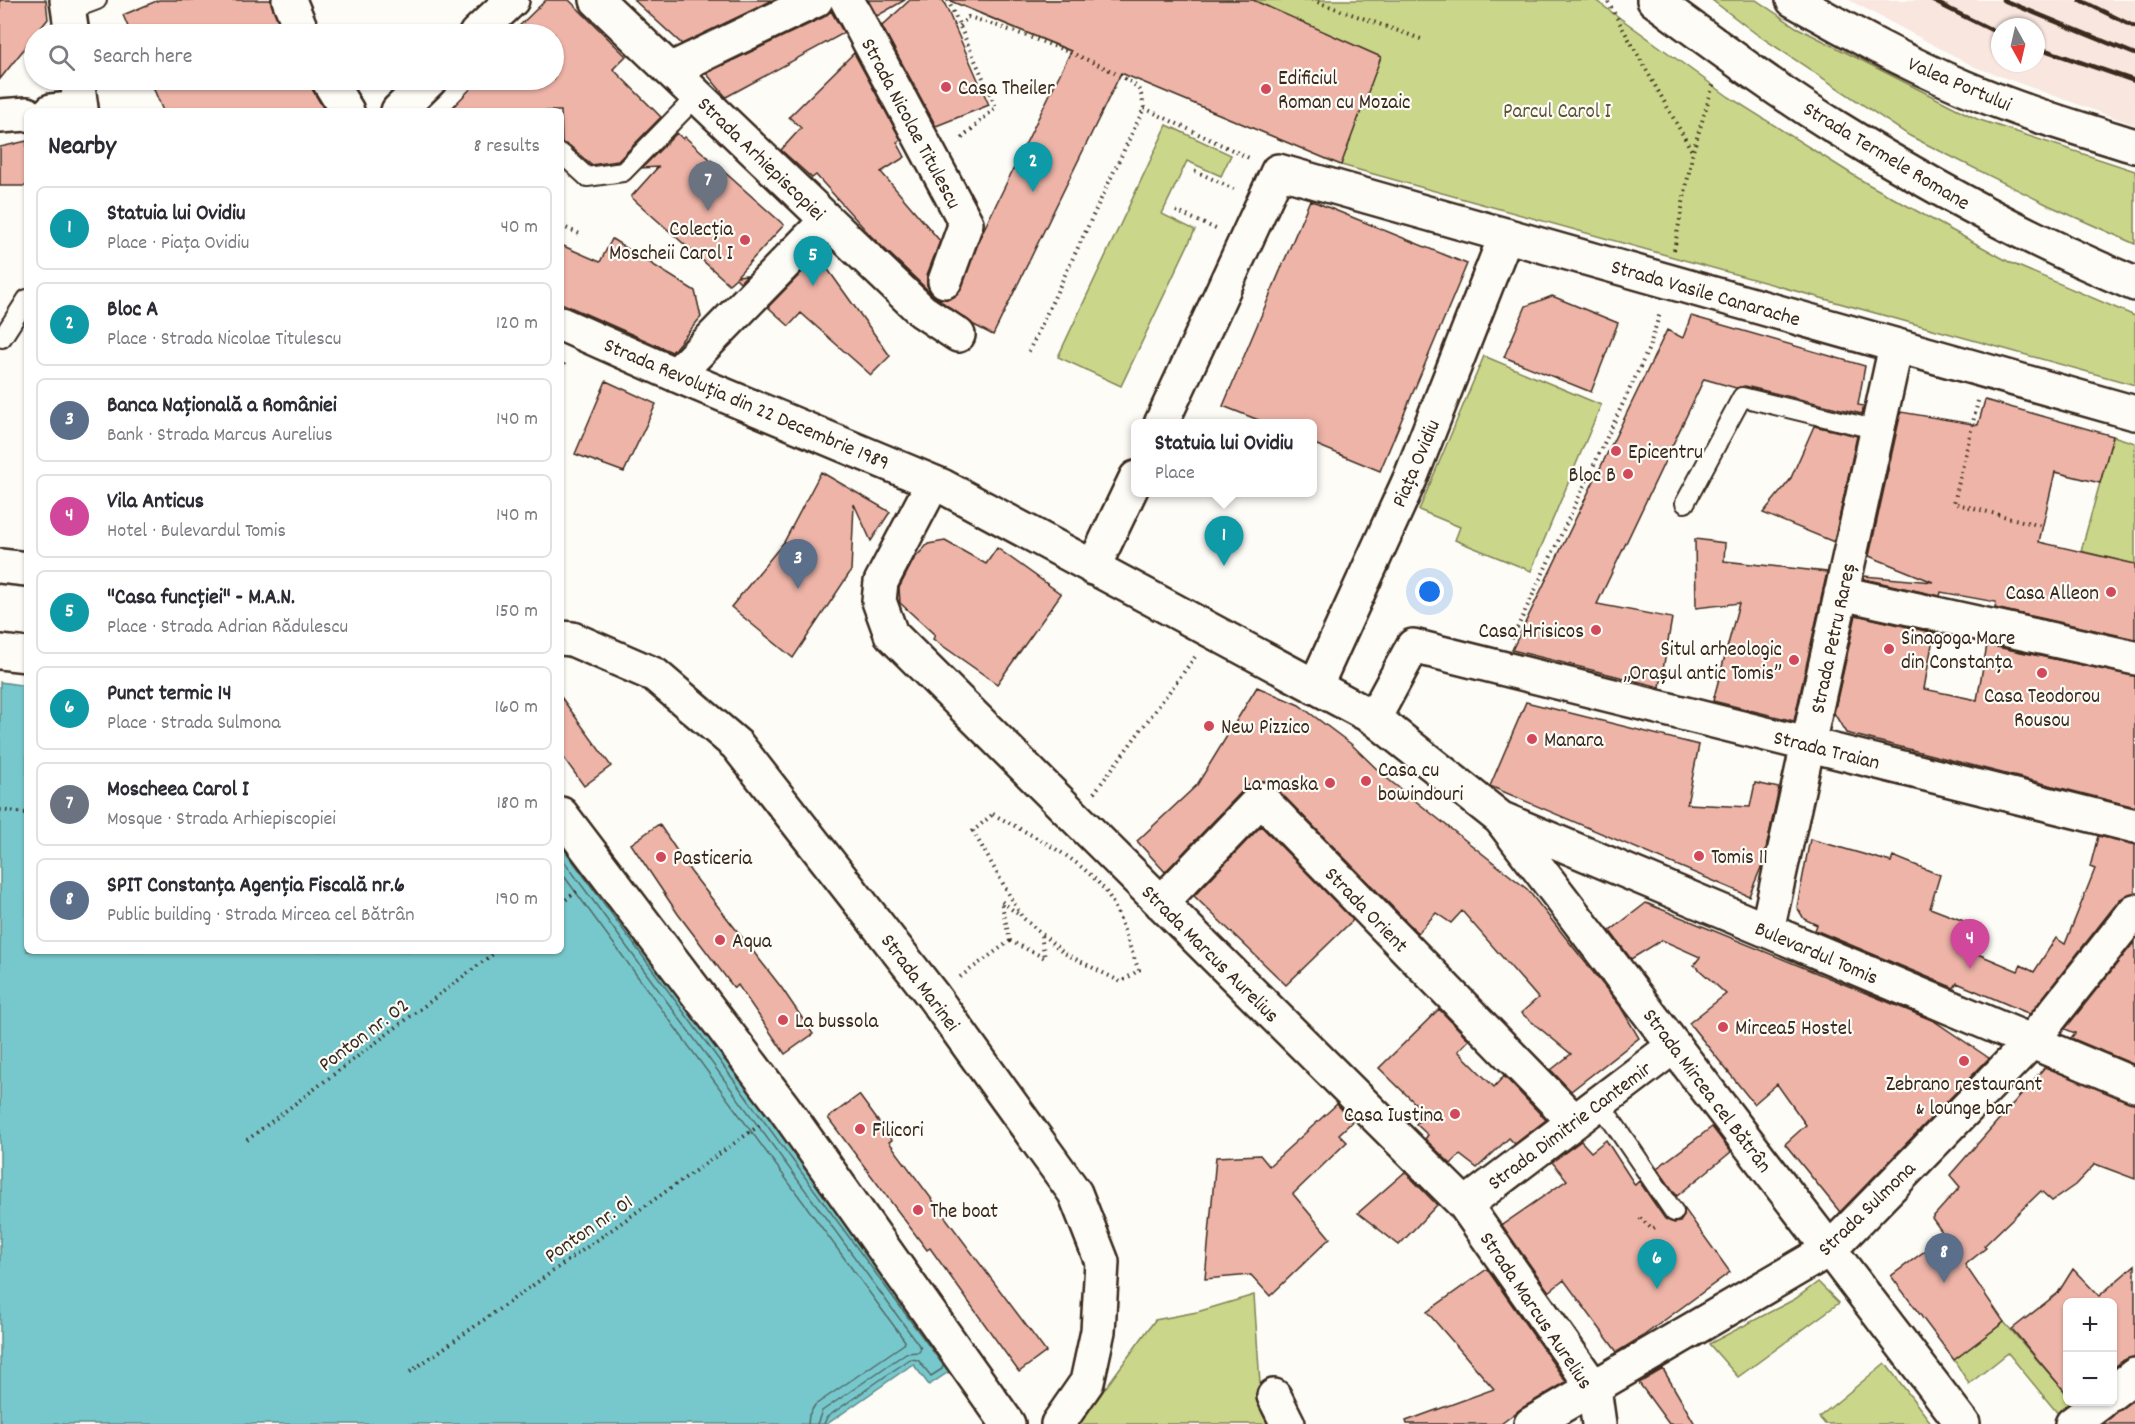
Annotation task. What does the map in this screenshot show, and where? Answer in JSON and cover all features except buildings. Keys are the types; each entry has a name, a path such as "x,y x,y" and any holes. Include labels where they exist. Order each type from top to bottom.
{"street":[{"path":"289,0 299,24"},
{"path":"487,24 512,0"},
{"name":"Strada Arhiepiscopiei","path":"597,0 922,311 958,335"},
{"path":"670,70 816,0"},
{"name":"Strada Nicolae Titulescu","path":"847,0 966,223 945,281"},
{"name":"Strada Termele Romane","path":"1654,0 1836,128 1950,194 2078,260 2135,284"},
{"name":"Valea Portului","path":"1793,0 1869,43 1962,87 2047,119 2135,146"},
{"path":"334,90 345,108"},
{"path":"401,108 420,90"},
{"path":"0,116 24,114"},
{"path":"1163,419 1278,171"},
{"name":"Strada Vasile Canarache","path":"1278,171 2135,413"},
{"path":"676,375 827,220"},
{"name":"Piața Ovidiu","path":"1315,687 1410,479 1506,235"},
{"name":"Strada Revoluția din 22 Decembrie 1989","path":"564,325 676,375 938,484 1213,632"},
{"name":"Strada Petru Rareș","path":"1767,930 1896,346"},
{"name":"Strada Marcus Aurelius","path":"938,484 881,582 879,601 891,634 1465,1204 1594,1388 1599,1424"},
{"path":"1093,568 1131,488"},
{"path":"0,566 24,569"},
{"path":"1841,593 2135,658"},
{"name":"Strada Mircea cel Bătrân","path":"1213,632 1374,718 1500,818 1963,1424"},
{"name":"Strada Marinei","path":"564,638 572,639 655,675 737,745 933,996 1076,1193 1102,1262 1098,1331 1087,1382 1058,1424"},
{"name":"Strada Traian","path":"1374,718 1413,646 2135,826"},
{"path":"0,652 24,655"},
{"name":"Strada Orient","path":"1161,903 1261,799 1574,1121"},
{"path":"564,818 784,1108 1008,1424"},
{"name":"Bulevardul Tomis","path":"1500,818 2135,1085"},
{"name":"Strada Sulmona","path":"1531,1424 1830,1250 2031,1042 2135,911"},
{"name":"Strada Dimitrie Cantemir","path":"1465,1204 1674,1046"},
{"path":"2117,1389 2135,1375"},
{"path":"2072,1424 2095,1406"}],"lane":[{"path":"564,156 587,177 623,172 697,96"},
{"path":"2,338 24,304"},
{"path":"1685,503 1742,397 1878,430"},
{"path":"1599,1102 1674,1212"}],"path":[{"path":"934,164 996,107 948,0"},
{"path":"1312,0 1421,39"},
{"path":"1608,2 1693,152"},
{"path":"960,26 968,16 1082,58 1124,78 1139,90 1144,108 1028,353"},
{"path":"1668,281 1693,152 1713,85"},
{"path":"1144,108 1278,171"},
{"path":"1195,171 1221,183"},
{"path":"1176,211 1202,223"},
{"path":"564,227 580,234"},
{"path":"1502,668 1648,348 1658,320"},
{"path":"1978,401 1954,503 2041,526"},
{"path":"1076,817 1213,632"},
{"path":"0,810 24,813"},
{"path":"1022,917 973,831 993,814 1069,857"},
{"path":"1011,941 1001,901 1064,953 1122,982 1138,970 1108,895"},
{"path":"1011,941 1046,958 1041,936"},
{"path":"933,996 1011,941"},
{"name":"Ponton nr. 02","path":"248,1140 493,954"},
{"name":"Ponton nr. 01","path":"410,1372 784,1108"},
{"path":"1640,1218 1652,1229"}],"shaded area":[{"path":"1849,0 2135,0 2135,125 1975,67"}],"green space":[{"name":"Parcul Carol I","path":"987,0 1595,0 1729,97 1866,183 2011,263 2135,316 2135,385 1341,165 981,14"},
{"path":"1712,0 1756,0 1796,27 1977,119 2135,171 2135,244 2048,205 1910,136 1755,33"},
{"path":"1167,125 1231,155 1221,176 1187,161 1162,214 1195,230 1121,386 1058,357"},
{"path":"1484,356 1601,405 1531,571 1455,540 1460,527 1419,510"},
{"path":"2113,436 2135,443 2135,564 2081,551"},
{"path":"1818,1282 1839,1303 1738,1377 1709,1344 1795,1299"},
{"path":"1254,1295 1262,1413 1268,1424 1079,1424 1155,1320 1197,1312"},
{"path":"2004,1322 2063,1389 2063,1406 2069,1406 2059,1415 2008,1353 1969,1384 1954,1360"},
{"path":"1885,1363 1932,1424 1825,1424 1819,1417"}],"water":[{"path":"0,682 24,686 24,954 564,954 564,838 953,1369 929,1385 913,1364 827,1424 0,1424"}],"railway":[{"path":"1931,0 1991,30"},
{"path":"2003,0 2135,54"},
{"path":"2080,0 2135,27"},
{"path":"2045,50 2135,81"}],"place":[{"name":"Casa Theiler","path":"946,87"},
{"name":"Edificiul Roman cu Mozaic","path":"1266,89"},
{"name":"Bloc A","path":"1033,192"},
{"name":"Moscheea Carol I","path":"708,211"},
{"name":"Colecția Moscheii Carol I","path":"745,240"},
{"name":"\"Casa funcției\" - M.A.N.","path":"813,286"},
{"name":"Epicentru","path":"1616,451"},
{"name":"Bloc B","path":"1628,474"},
{"name":"Statuia lui Ovidiu","path":"1224,566"},
{"name":"Banca Națională a României","path":"798,589"},
{"name":"Casa Alleon","path":"2111,592"},
{"name":"Casa Hrisicos","path":"1596,630"},
{"name":"Sinagoga Mare din Constanța","path":"1889,649"},
{"name":"Situl arheologic „Orașul antic Tomis”","path":"1794,660"},
{"name":"Casa Teodorou Rousou","path":"2042,673"},
{"name":"New Pizzico","path":"1209,726"},
{"name":"Manara","path":"1532,739"},
{"name":"Casa cu bowindouri","path":"1366,781"},
{"name":"La maska","path":"1330,783"},
{"name":"Tomis 11","path":"1699,856"},
{"name":"Pasticeria","path":"661,857"},
{"name":"Aqua","path":"720,940"},
{"name":"Vila Anticus","path":"1970,969"},
{"name":"La bussola","path":"783,1020"},
{"name":"Mircea5 Hostel","path":"1723,1027"},
{"name":"Zebrano restaurant & lounge bar","path":"1964,1061"},
{"name":"Casa Iustina","path":"1455,1114"},
{"name":"Filicori","path":"860,1129"},
{"name":"The boat","path":"918,1210"},
{"name":"SPIT Constanța Agenția Fiscală nr.6","path":"1944,1283"},
{"name":"Punct termic 14","path":"1657,1289"}]}
